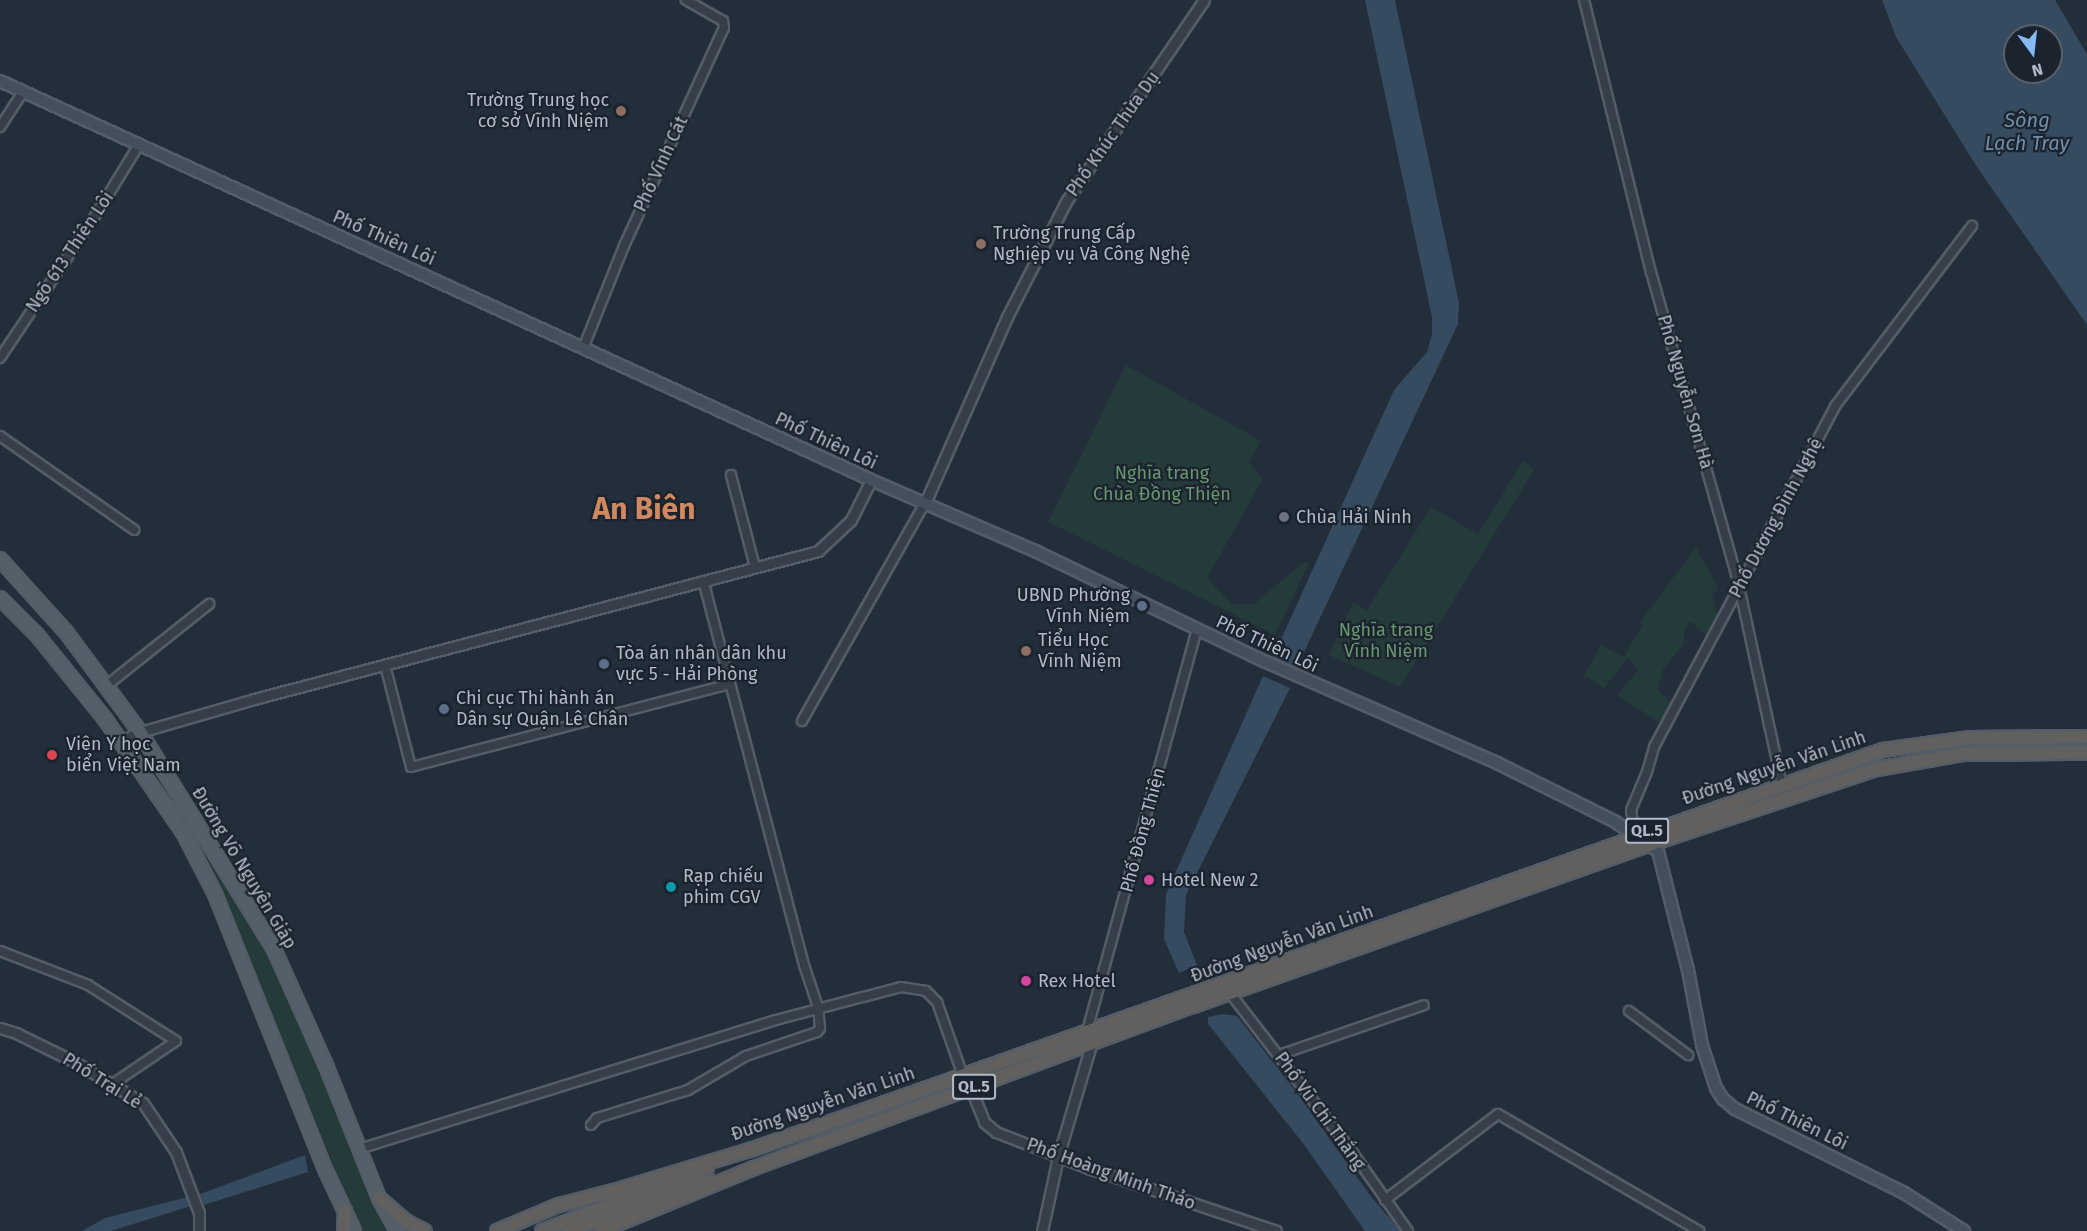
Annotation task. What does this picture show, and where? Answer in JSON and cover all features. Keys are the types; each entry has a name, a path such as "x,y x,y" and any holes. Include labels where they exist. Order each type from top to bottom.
{"highway":[{"name":"Đường Nguyễn Văn Linh","path":"601,1231 754,1168 1091,1046 1219,986 1635,835 1883,750 1970,738 2087,737"},
{"name":"Đường Nguyễn Văn Linh","path":"497,1231 558,1205 614,1191 753,1149 1087,1031 1188,1002 1230,993 1652,844 1877,769 1963,754 2087,753"},
{"name":"QL.5","path":"542,1231 753,1149"},
{"name":"QL.5","path":"568,1231 699,1184 754,1168"},
{"path":"379,1198 407,1222 425,1231"},
{"path":"344,1231 345,1211"}],"main road":[{"name":"Phố Thiên Lôi","path":"0,81 138,146 584,346 872,480 1035,551 1266,662 1497,763 1614,820 1652,844 1658,851 1679,933 1702,1045 1716,1088 1723,1099 1735,1109 1904,1193 1964,1231"},
{"name":"Đường Võ Nguyên Giáp","path":"0,559 66,632 140,732 273,947 325,1064 379,1198 397,1231"},
{"name":"Đường Võ Nguyên Giáp","path":"0,598 37,635 122,741 183,832 211,884 326,1171 354,1231"}],"street":[{"name":"Phố Vĩnh Cát","path":"584,346 624,246 723,28 723,21 686,0"},
{"name":"Phố Khúc Thừa Dụ","path":"925,503 1007,317 1067,200 1204,0"},
{"name":"Phố Nguyễn Sơn Hà","path":"1584,0 1651,272 1739,586 1782,785"},
{"path":"0,127 23,92"},
{"name":"Ngõ 613 Thiên Lôi","path":"0,358 99,210 138,146"},
{"name":"Phố Dương Đình Nghệ","path":"1635,835 1631,810 1647,772 1654,747 1836,405 1972,226"},
{"path":"0,436 134,530"},
{"path":"730,475 755,567"},
{"path":"122,741 140,732 385,665 818,551 851,520 872,480"},
{"path":"802,721 925,503"},
{"path":"591,1125 597,1118 688,1090 746,1056 817,1032 820,1028 818,1007 804,965 703,581"},
{"path":"106,686 209,604"},
{"name":"Phố Đồng Thiện","path":"1087,1031 1197,629"},
{"path":"385,665 411,767 729,684"},
{"path":"0,951 88,985 176,1041 111,1085"},
{"path":"358,1149 818,1007 901,987 926,991 937,1002 963,1076"},
{"name":"Phố Vũ Chí Thắng","path":"1230,993 1279,1054 1408,1231"},
{"path":"1279,1054 1424,1005"},
{"path":"1629,1011 1688,1055"},
{"name":"Phố Trại Lẻ","path":"0,1028 16,1033 75,1062 143,1104 176,1152 199,1214 199,1231"},
{"path":"1042,1231 1058,1157 1091,1046"},
{"name":"Phố Hoàng Minh Thảo","path":"971,1089 989,1128 1058,1157 1276,1231"},
{"path":"1385,1200 1498,1114 1699,1231"}],"green space":[{"name":"Nghĩa trang Chùa Đồng Thiện","path":"1126,365 1261,441 1249,462 1263,479 1207,578 1232,604 1254,604 1304,562 1309,563 1275,635 1048,522"},
{"name":"Nghĩa trang Vĩnh Niệm","path":"1523,461 1534,470 1400,687 1329,655 1353,603 1367,610 1431,507 1478,534"},
{"path":"1696,547 1718,588 1716,593 1712,591 1717,614 1706,635 1690,621 1684,630 1684,644 1663,669 1658,689 1671,703 1659,722 1617,695 1638,670 1628,658 1604,688 1584,675 1601,645 1624,657 1642,625 1640,622"},
{"path":"158,771 264,940 390,1231 361,1231 214,876 154,775"}],"water":[{"path":"1365,0 1395,0 1459,303 1458,324 1297,667 1273,657 1394,390 1427,352 1432,334 1432,317"},
{"name":"Sông Lạch Tray","path":"1882,0 2055,0 2087,54 2087,325 1977,167 1896,37"},
{"path":"1263,676 1290,688 1186,895 1184,932 1197,965 1179,973 1164,939 1166,894"},
{"path":"1222,1014 1237,1016 1297,1093 1372,1198 1401,1231 1365,1231 1302,1142 1208,1024 1208,1017"},
{"path":"305,1155 308,1172 204,1205 200,1194"},
{"path":"188,1197 191,1206 111,1231 82,1231 105,1218"}],"place":[{"name":"Trường Trung học cơ sở Vĩnh Niệm","path":"621,111"},
{"name":"Trường Trung Cấp Nghiệp vụ Và Công Nghệ","path":"981,244"},
{"name":"Chùa Hải Ninh","path":"1284,517"},
{"name":"UBND Phường Vĩnh Niệm","path":"1142,606"},
{"name":"Tiểu Học Vĩnh Niệm","path":"1026,651"},
{"name":"Tòa án nhân dân khu vực 5 - Hải Phòng","path":"604,664"},
{"name":"Chi cục Thi hành án Dân sự Quận Lê Chân","path":"444,709"},
{"name":"Viện Y học biển Việt Nam","path":"52,755"},
{"name":"Hotel New 2","path":"1149,880"},
{"name":"Rạp chiếu phim CGV","path":"671,887"},
{"name":"Rex Hotel","path":"1026,981"}],"district":[{"name":"An Biên","path":"644,509"}]}
